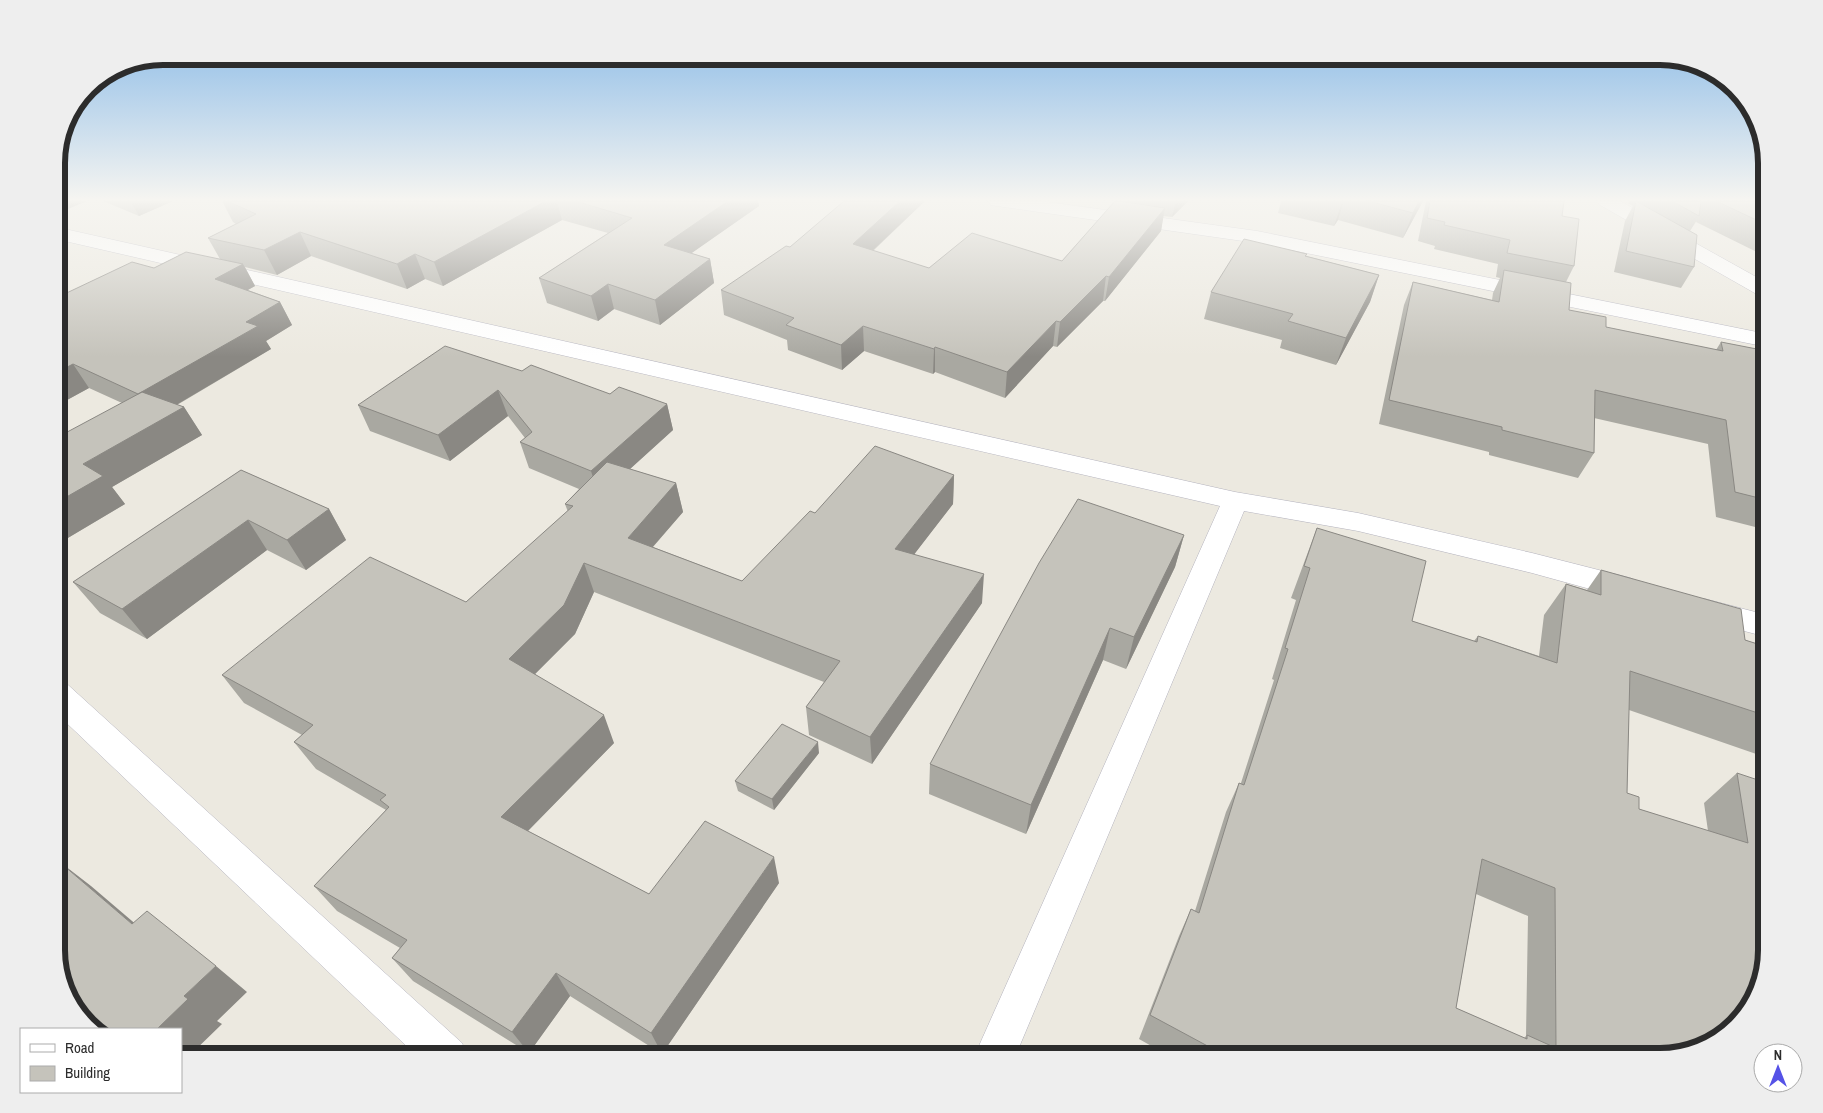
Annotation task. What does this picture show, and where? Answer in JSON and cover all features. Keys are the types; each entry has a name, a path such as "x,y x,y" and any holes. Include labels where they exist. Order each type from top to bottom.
{"street":[{"path":"144,253 1235,501 1358,522 1532,563 1654,596"},
{"path":"1335,253 1758,339"},
{"path":"1697,253 1758,287"},
{"path":"998,1048 1235,501"},
{"path":"1682,603 1758,624"},
{"path":"65,701 438,1048"}],"building":[{"path":"184,253 243,264 215,279 280,302 246,322 258,326 138,394 73,364 65,368 65,294 132,262 154,268"},
{"path":"363,253 451,253 434,262 415,254 397,264"},
{"path":"578,253 690,253 710,259 655,300 608,284 591,296 539,278"},
{"path":"776,253 881,253 929,268 948,253 1036,253 1062,261 1069,253 1129,253 1109,277 1106,276 1060,322 1056,321 1007,372 935,347 934,349 863,326 841,345 786,325 794,318 721,290"},
{"path":"1235,253 1303,253 1307,254 1305,256 1379,275 1346,338 1288,321 1293,314 1211,292"},
{"path":"1507,253 1575,253 1574,266"},
{"path":"1634,253 1695,253 1694,267"},
{"path":"1504,270 1571,283 1569,310 1606,317 1606,327 1723,351 1721,342 1758,349 1758,498 1735,492 1726,420 1595,390 1594,453 1502,430 1502,427 1389,400 1413,282 1499,302"},
{"path":"445,346 522,371 531,365 610,394 619,387 667,404 591,471 520,442 532,432 498,390 438,435 358,405"},
{"path":"142,392 184,407 83,464 103,476 65,498 65,433"},
{"path":"875,446 954,475 895,549 984,574 870,737 806,707 840,661 584,563 564,605 509,659 604,715 501,817 649,894 705,821 774,857 651,1033 556,973 512,1032 392,958 407,940 314,886 389,807 380,800 386,795 294,742 313,725 222,675 370,557 466,602 573,506 565,504 607,462 676,483 628,538 742,581 810,511 815,513"},
{"path":"241,470 329,509 287,540 248,520 122,609 73,582"},
{"path":"1078,499 1184,535 1134,637 1110,628 1031,805 930,764 1039,563"},
{"path":"1317,528 1426,561 1412,621 1477,642 1478,636 1557,663 1566,584 1601,595 1601,570 1741,609 1745,640 1758,644 1758,713 1630,671 1627,793 1639,797 1639,809 1748,843 1737,773 1758,780 1757,963 1751,987 1745,999 1738,1010 1720,1028 1697,1041 1685,1045 1660,1048 1556,1048 1211,1048 1150,1015 1191,909 1199,913 1239,783 1244,785 1288,649 1285,648 1310,568 1304,566","holes":["1482,859 1555,888 1556,1048 1527,1035 1527,1039 1456,1008"]},
{"path":"782,724 818,742 772,799 735,781"},
{"path":"65,867 132,924 147,911 216,966 184,996 188,999 158,1028 103,1028 89,1015 75,993 67,969 65,956"}]}
